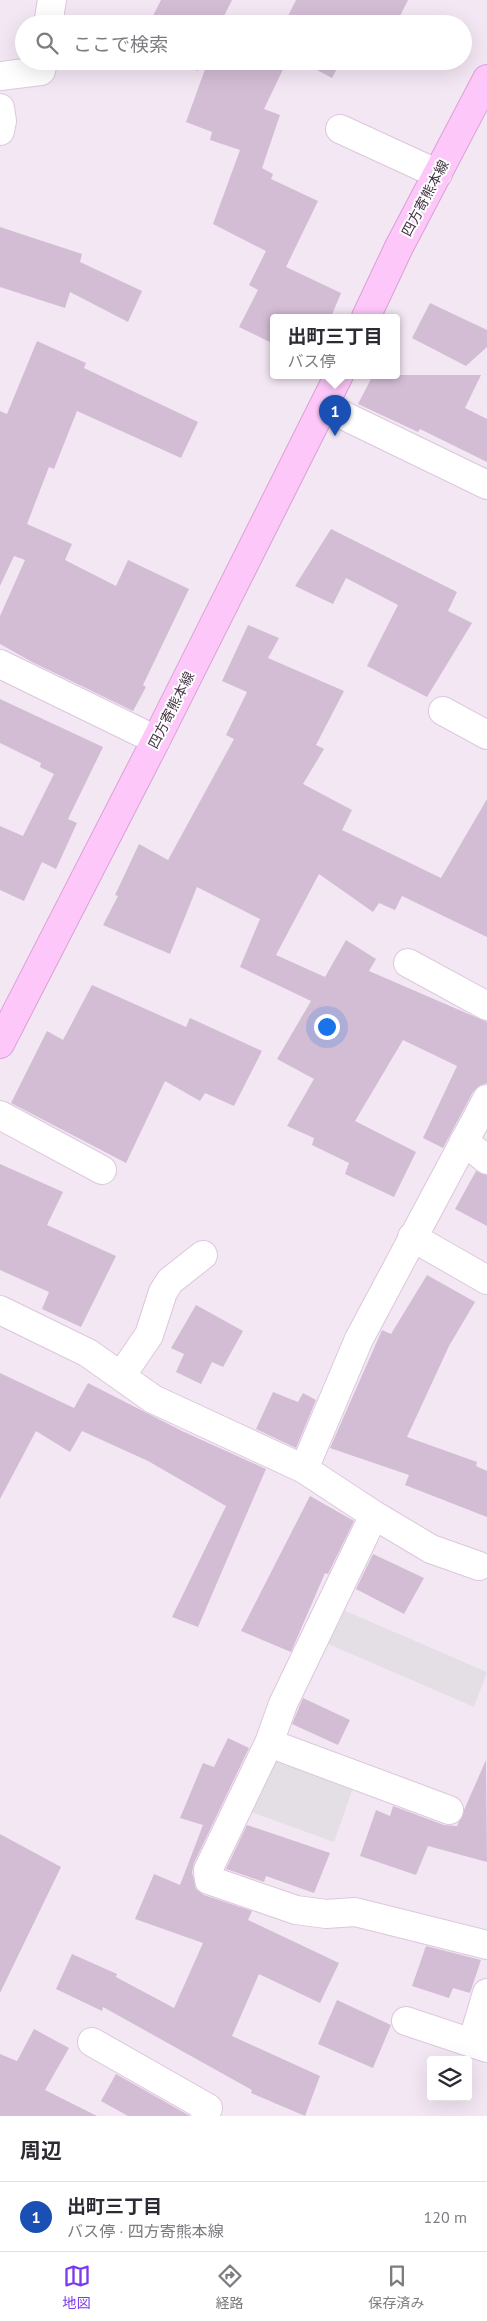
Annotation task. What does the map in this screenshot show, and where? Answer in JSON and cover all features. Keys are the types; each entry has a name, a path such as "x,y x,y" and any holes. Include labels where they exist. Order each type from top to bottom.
{"main road":[{"name":"四方寄熊本線","path":"367,314 487,79"},
{"name":"四方寄熊本線","path":"0,1044 156,740 337,379"}],"street":[{"path":"50,15 52,0"},
{"path":"0,76 41,70"},
{"path":"0,108 2,121 0,132"},
{"path":"340,129 438,174"},
{"path":"324,406 487,485"},
{"path":"0,664 156,740"},
{"path":"443,711 487,735"},
{"path":"408,963 487,1006"},
{"path":"304,1469 359,1338 487,1100"},
{"path":"0,1115 102,1170"},
{"path":"464,1141 487,1160"},
{"path":"412,1237 487,1280"},
{"path":"121,1376 149,1335 163,1292 170,1281 203,1255"},
{"path":"0,1310 88,1353 153,1399 304,1469 374,1515 432,1549 479,1566"},
{"path":"374,1515 283,1704 269,1743 208,1870 209,1880 296,1910 326,1914 355,1912 487,1945"},
{"path":"269,1743 449,1810"},
{"path":"406,2021 480,2046 487,1993"},
{"path":"92,2042 208,2108 204,2116"}],"shaded area":[{"path":"341,1609 487,1672 474,1707 326,1643"},
{"path":"270,1758 353,1788 334,1842 251,1812"}],"building":[{"path":"161,0 232,0 224,15 154,15"},
{"path":"296,0 408,0 400,15 288,15"},
{"path":"205,70 283,70 264,109 280,115 262,168 273,174 271,179 318,201 286,267 341,293 332,314 270,314 270,342 239,327 258,290 249,285 266,251 213,224 240,150 210,140 212,132 186,122"},
{"path":"317,70 336,70 332,78"},
{"path":"0,227 82,254 80,262 142,291 128,322 70,292 65,308 0,287"},
{"path":"430,303 487,330 487,347 466,366 412,338"},
{"path":"37,341 86,363 84,368 198,422 181,458 77,411 54,469 49,467 27,524 72,544 65,560 116,586 128,560 189,589 143,685 146,687 133,711 32,662 0,644 0,616 25,560 14,556 0,586 0,411 7,414"},
{"path":"400,375 481,375 465,408 487,419 487,462 420,429 418,432 358,404 371,379 400,379"},
{"path":"331,529 457,592 448,611 472,623 427,697 367,666 398,605 346,578 333,604 295,586"},
{"path":"248,625 279,638 268,658 344,691 316,745 324,749 303,784 352,810 342,830 441,878 487,799 487,937 402,896 395,910 379,903 373,912 319,874 276,955 325,977 346,940 376,959 369,971 487,1022 487,1083 479,1086 473,1092 443,1148 423,1138 457,1066 403,1040 355,1121 416,1152 394,1197 345,1174 349,1163 312,1145 314,1138 287,1126 314,1079 277,1059 311,1001 240,967 260,919 197,887 170,954 103,925 118,896 115,895 139,844 168,860 234,739 226,735 247,692 222,681"},
{"path":"0,699 103,747 68,819 77,823 56,869 42,862 24,901 0,890 0,826 23,836 54,774 40,767 41,763 0,743"},
{"path":"92,985 186,1027 190,1018 262,1051 234,1106 205,1093 200,1101 165,1081 126,1163 11,1103 47,1031 63,1040"},
{"path":"0,1164 63,1192 47,1225 116,1256 81,1327 42,1309 49,1292 0,1270"},
{"path":"476,1171 487,1175 487,1226 455,1209"},
{"path":"427,1275 475,1302 449,1346 407,1437 477,1462 476,1466 487,1471 487,1517 405,1485 409,1475 330,1448 382,1330 391,1334"},
{"path":"196,1305 243,1331 223,1367 212,1362 201,1384 176,1372 184,1354 171,1348"},
{"path":"0,1373 74,1408 88,1383 182,1431 266,1469 198,1627 172,1617 226,1506 148,1461 82,1431 70,1452 36,1431 0,1499"},
{"path":"273,1392 298,1402 303,1393 316,1400 296,1448 256,1429"},
{"path":"310,1496 354,1521 328,1574 325,1573 291,1652 241,1631"},
{"path":"373,1554 424,1578 404,1614 356,1589"},
{"path":"303,1698 350,1720 338,1745 292,1724"},
{"path":"228,1738 249,1748 194,1863 192,1872 196,1889 204,1895 252,1911 248,1920 339,1963 320,2003 259,1974 232,2036 320,2076 305,2116 251,2093 252,2090 103,2007 102,2011 56,1989 72,1954 117,1974 116,1977 174,2008 203,1943 135,1919 154,1874 180,1885 203,1825 180,1818 203,1763 214,1767"},
{"path":"486,1760 487,1862 428,1846 416,1875 360,1856 376,1810 390,1816 393,1806 444,1825 457,1826"},
{"path":"247,1825 330,1853 314,1893 266,1876 264,1882 226,1869"},
{"path":"0,1834 61,1867 0,1993"},
{"path":"426,1946 481,1960 470,1993 453,1988 449,1998 412,1986"},
{"path":"337,2000 391,2025 373,2068 318,2044"},
{"path":"34,2029 69,2048 45,2090 97,2116 0,2116 0,2054 17,2061"},
{"path":"116,2074 190,2116 128,2116 101,2101"}],"place":[{"name":"出町三丁目","path":"335,436"}]}
